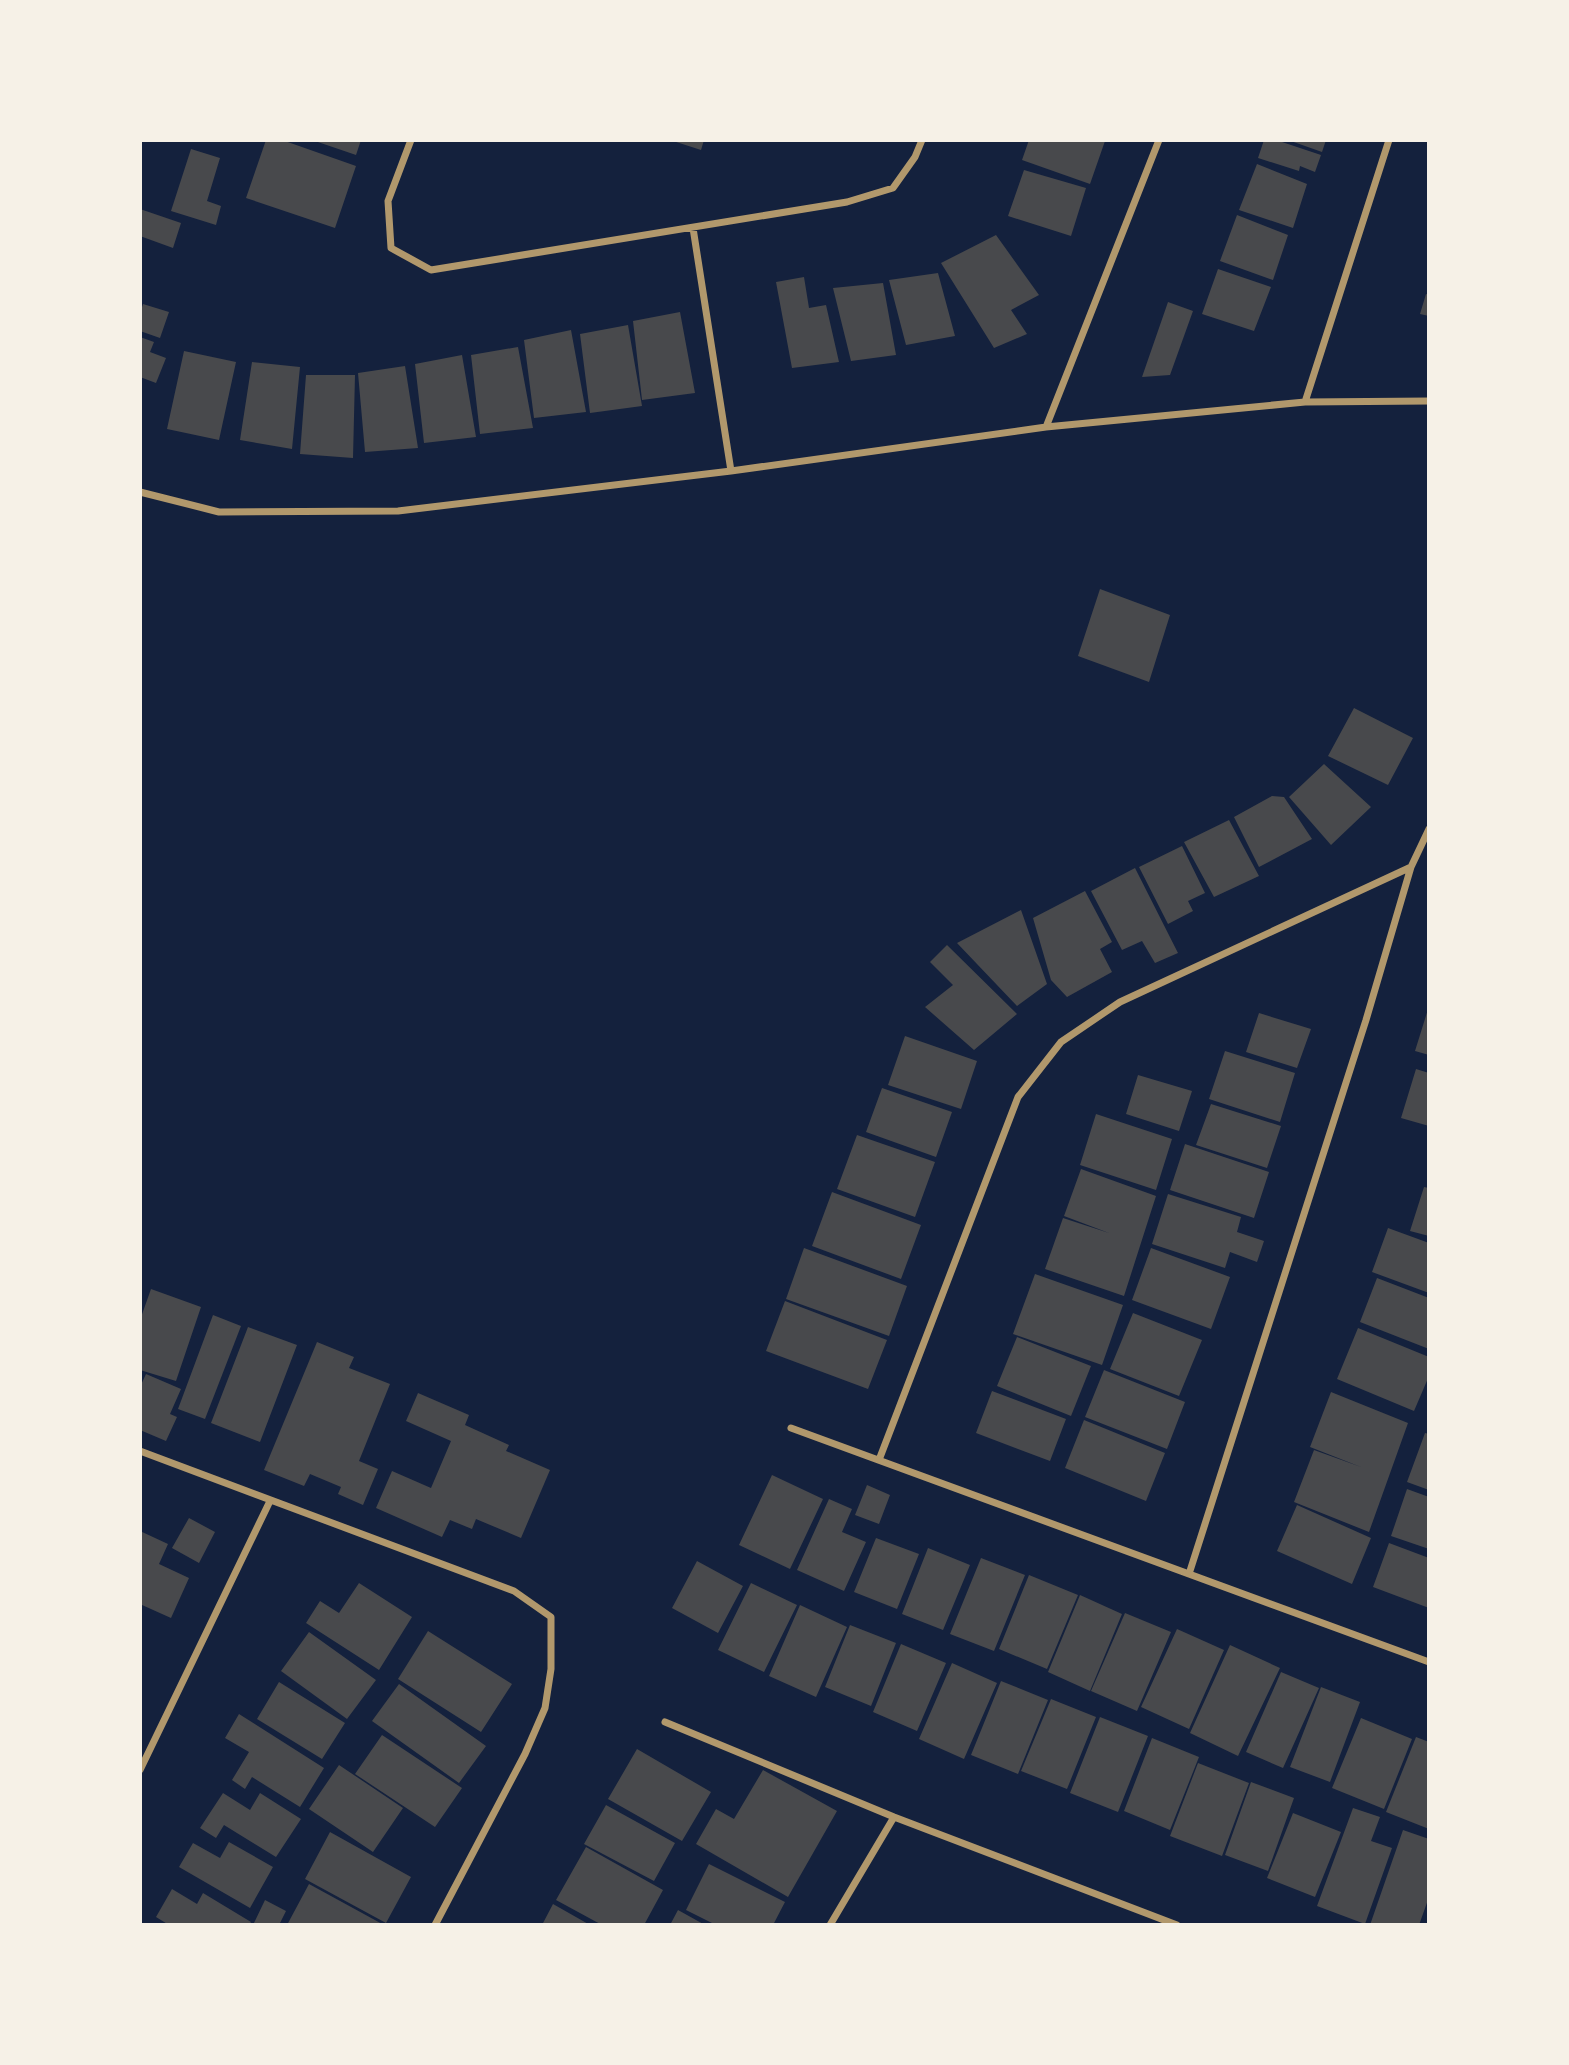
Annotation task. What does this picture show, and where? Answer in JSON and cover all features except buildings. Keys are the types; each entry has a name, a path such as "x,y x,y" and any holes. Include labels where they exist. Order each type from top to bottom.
{"street":[{"path":"411,140 388,201 391,248 432,270 847,202 893,188 915,157 922,140"},
{"path":"1046,427 1159,140"},
{"path":"1305,402 1389,140"},
{"path":"693,228 731,471"},
{"path":"140,492 219,512 398,511 731,471 1046,427 1305,402 1429,401"},
{"path":"1189,1574 1366,1020 1411,867 1429,829"},
{"path":"879,1461 1018,1097 1061,1042 1120,1002 1411,867"},
{"path":"791,1428 1429,1662"},
{"path":"140,1451 514,1591 551,1617 551,1669 545,1708 525,1754 435,1925"},
{"path":"140,1770 270,1501"},
{"path":"665,1722 894,1817 1177,1925"},
{"path":"830,1925 894,1817"}]}
